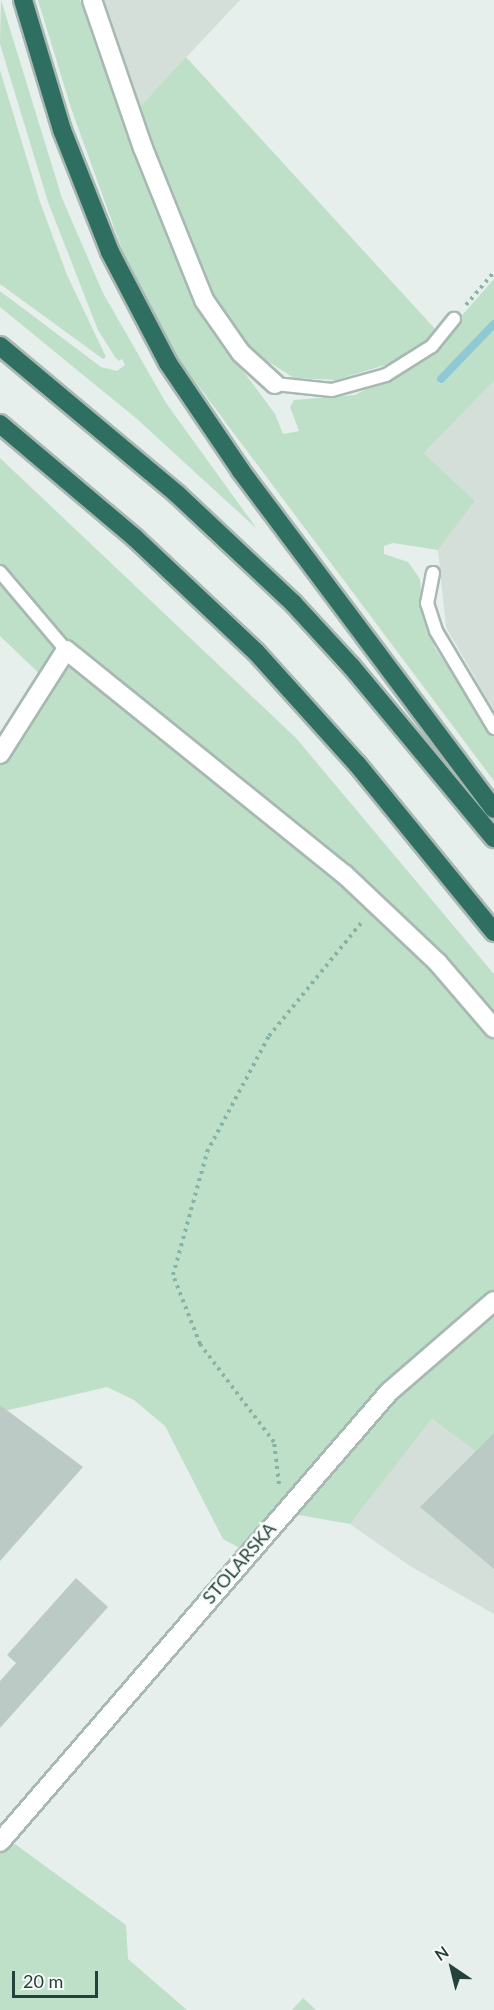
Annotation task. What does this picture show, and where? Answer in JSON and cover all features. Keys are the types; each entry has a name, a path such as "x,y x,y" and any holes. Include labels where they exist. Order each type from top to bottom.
{"highway":[{"path":"23,0 62,130 110,252 168,363 241,471 494,808"},
{"path":"0,346 177,494 293,603 351,666 494,838"},
{"path":"0,424 135,538 256,652 357,764 494,932"}],"street":[{"path":"92,0 143,148 204,300 241,353 275,384"},
{"path":"0,754 66,650 344,874 375,906 438,963 494,1028"},
{"name":"STOLARSKA","path":"0,1842 282,1512 389,1392 494,1301"}],"lane":[{"path":"275,384 332,390 386,375 432,346 453,320"},
{"path":"0,573 66,650"},
{"path":"433,573 428,603 436,631 494,728"}],"path":[{"path":"453,320 494,272"},
{"path":"282,1512 274,1442 200,1344 172,1275 207,1152 269,1036 375,906"}],"shaded area":[{"path":"96,0 240,0 136,111"},
{"path":"494,381 494,711 446,627 438,550 475,501 424,453"},
{"path":"432,1419 494,1465 494,1614 410,1566 350,1524"}],"green space":[{"path":"1,0 62,198 103,293 166,403 257,529 137,419 0,307 0,291 101,367 117,371 125,365 122,359 119,361 115,357 98,330 48,202 0,44"},
{"path":"38,0 80,0 168,241 205,319 275,414 283,434 299,431 290,407 294,400 355,395 389,377 457,321 494,279 494,321 437,381 440,384 494,328 494,381 424,453 475,501 438,550 393,543 384,546 384,554 408,562 420,579 423,612 435,648 494,736 494,781 179,360 124,255 71,108"},
{"path":"186,57 437,331 422,346 398,361 336,380 294,378 239,343 207,297 136,111"},
{"path":"0,70 40,202 67,275 106,357 103,359 0,284"},
{"path":"0,458 296,738 494,974 494,1465 432,1419 350,1524 282,1512 247,1552 223,1539 165,1426 134,1400 107,1387 0,1412 0,754 46,680 0,636"},
{"path":"4,1836 126,1925 128,1959 187,2010 0,2010 0,1842"},
{"path":"303,1998 316,2010 292,2010"}],"building":[{"path":"0,1405 83,1467 0,1561"},
{"path":"494,1433 494,1569 420,1507"},
{"path":"76,1578 108,1607 0,1728 0,1681 16,1663 7,1655"}],"waterway":[{"path":"441,379 494,324"}]}
